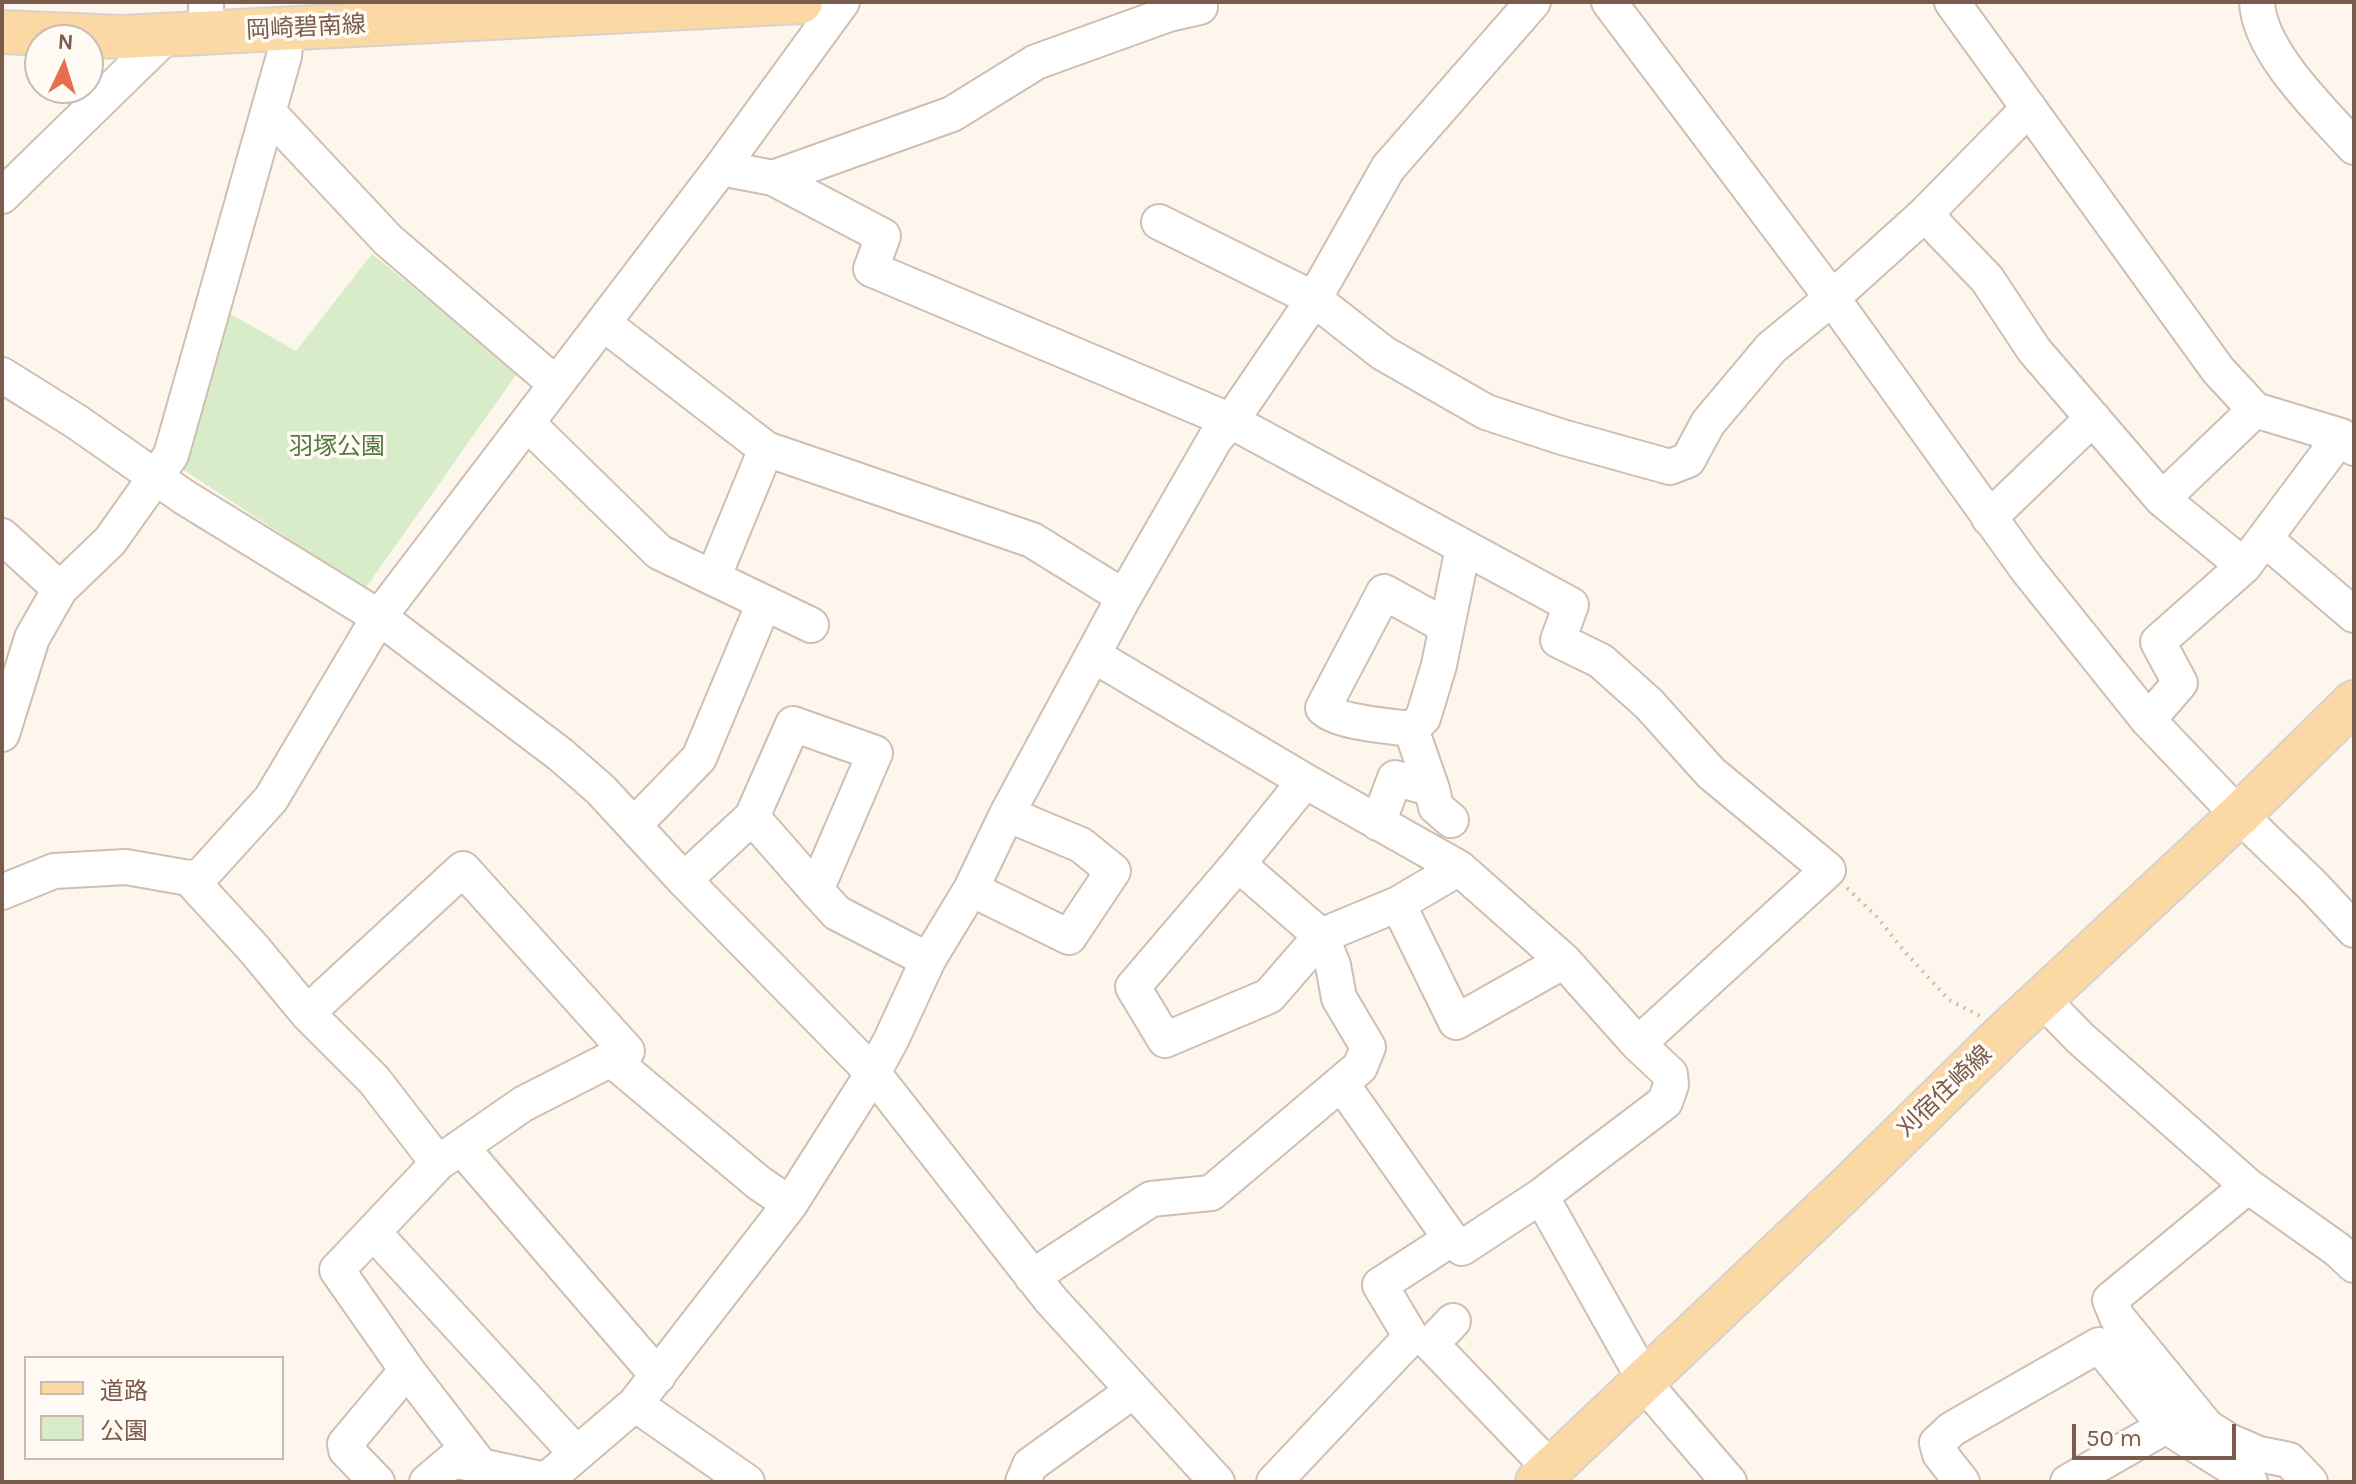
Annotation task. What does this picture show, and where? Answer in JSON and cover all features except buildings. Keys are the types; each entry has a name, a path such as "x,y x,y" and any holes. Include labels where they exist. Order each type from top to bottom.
{"main road":[{"name":"岡崎碧南線","path":"2,32 166,36 206,18 317,19 801,2"},
{"name":"刈宿住崎線","path":"1544,1475 2354,702"}],"street":[{"path":"2,892 54,871 126,867 189,878 201,876 271,799 379,617 721,168 842,2"},
{"path":"773,178 952,114 1036,62 1169,14 1200,7 1200,2"},
{"path":"427,1482 453,1460 538,1479 577,1454 635,1404 790,1204 873,1073 928,960 971,889 1007,814 1124,597 1215,439 1231,421 1314,299 1388,168 1533,2"},
{"path":"1609,2 1832,298 1989,518 2148,720 2354,930"},
{"path":"1952,2 2218,370 2255,410 2347,442 2244,566 2158,642 2180,683 2148,720"},
{"path":"2257,2 2257,15 2266,40 2297,82 2354,147"},
{"path":"2,734 32,638 60,589 110,541 171,455 284,56 317,19"},
{"path":"2,196 166,36"},
{"path":"1159,222 1314,299 1383,353 1486,412 1670,467 1688,460 1708,423 1771,348 1926,213 2029,108"},
{"path":"268,112 388,240 556,384"},
{"path":"721,168 773,178 883,236 871,269 1231,421 1571,605 1558,640 1601,661 1649,704 1711,773 1828,870 1638,1044"},
{"path":"1926,213 1987,279 2034,350 2162,499 2244,566"},
{"path":"603,323 766,449 1032,540 1124,597"},
{"path":"2,375 77,422 184,497 379,617 561,755 601,790 684,880 873,1073 1032,1277 1217,1482"},
{"path":"2162,499 2255,410"},
{"path":"1989,518 2093,418"},
{"path":"527,423 659,552 811,625"},
{"path":"713,578 766,449"},
{"path":"2,536 60,589"},
{"path":"2265,539 2354,615"},
{"path":"1411,729 1423,718 1439,665 1463,548"},
{"path":"1411,729 1328,714 1323,708 1384,592 1446,626"},
{"path":"634,825 699,758 764,603"},
{"path":"1093,655 1459,868 1564,961 1638,1044 1670,1074 1671,1085 1665,1102 1541,1196 1462,1248 1451,1239 1341,1083"},
{"path":"684,880 752,817 793,724 875,753 816,890"},
{"path":"1411,729 1436,807 1451,820"},
{"path":"1378,823 1395,778 1432,789"},
{"path":"1305,781 1133,987 1165,1040 1269,996 1321,936 1398,904 1459,868"},
{"path":"971,889 1069,937 1113,871 1081,845 1007,814"},
{"path":"752,817 837,913 928,960"},
{"path":"1032,1277 1151,1199 1211,1193 1360,1067 1368,1047 1339,998 1333,965 1321,936 1238,864"},
{"path":"307,1013 463,869 628,1051 759,1183 790,1204"},
{"path":"189,878 307,1013 450,1155 658,1376"},
{"path":"1398,904 1456,1022 1564,961"},
{"path":"2042,999 2080,1038 2248,1186 2349,1251"},
{"path":"480,1465 407,1370 337,1270 450,1155 523,1104 628,1051"},
{"path":"2248,1186 2110,1300 2117,1317 2207,1427 2259,1454 2289,1460 2310,1482"},
{"path":"1541,1196 1645,1381 1729,1482"},
{"path":"373,1232 577,1454"},
{"path":"1274,1482 1411,1337 1380,1285 1451,1239"},
{"path":"1453,1321 1431,1344 1544,1475"},
{"path":"1962,1482 1940,1454 1937,1443 1952,1429 2099,1345 2166,1426 2244,1475 2250,1482"},
{"path":"377,1482 346,1450 345,1444 407,1370"},
{"path":"1023,1482 1030,1465 1133,1391"},
{"path":"635,1404 747,1482"},
{"path":"2068,1482 2166,1426"}],"path":[{"path":"1828,870 1877,917 1949,1000 1993,1023 2003,1035"}],"green space":[{"name":"羽塚公園","path":"372,254 518,372 365,589 176,465 213,304 296,351"}]}
